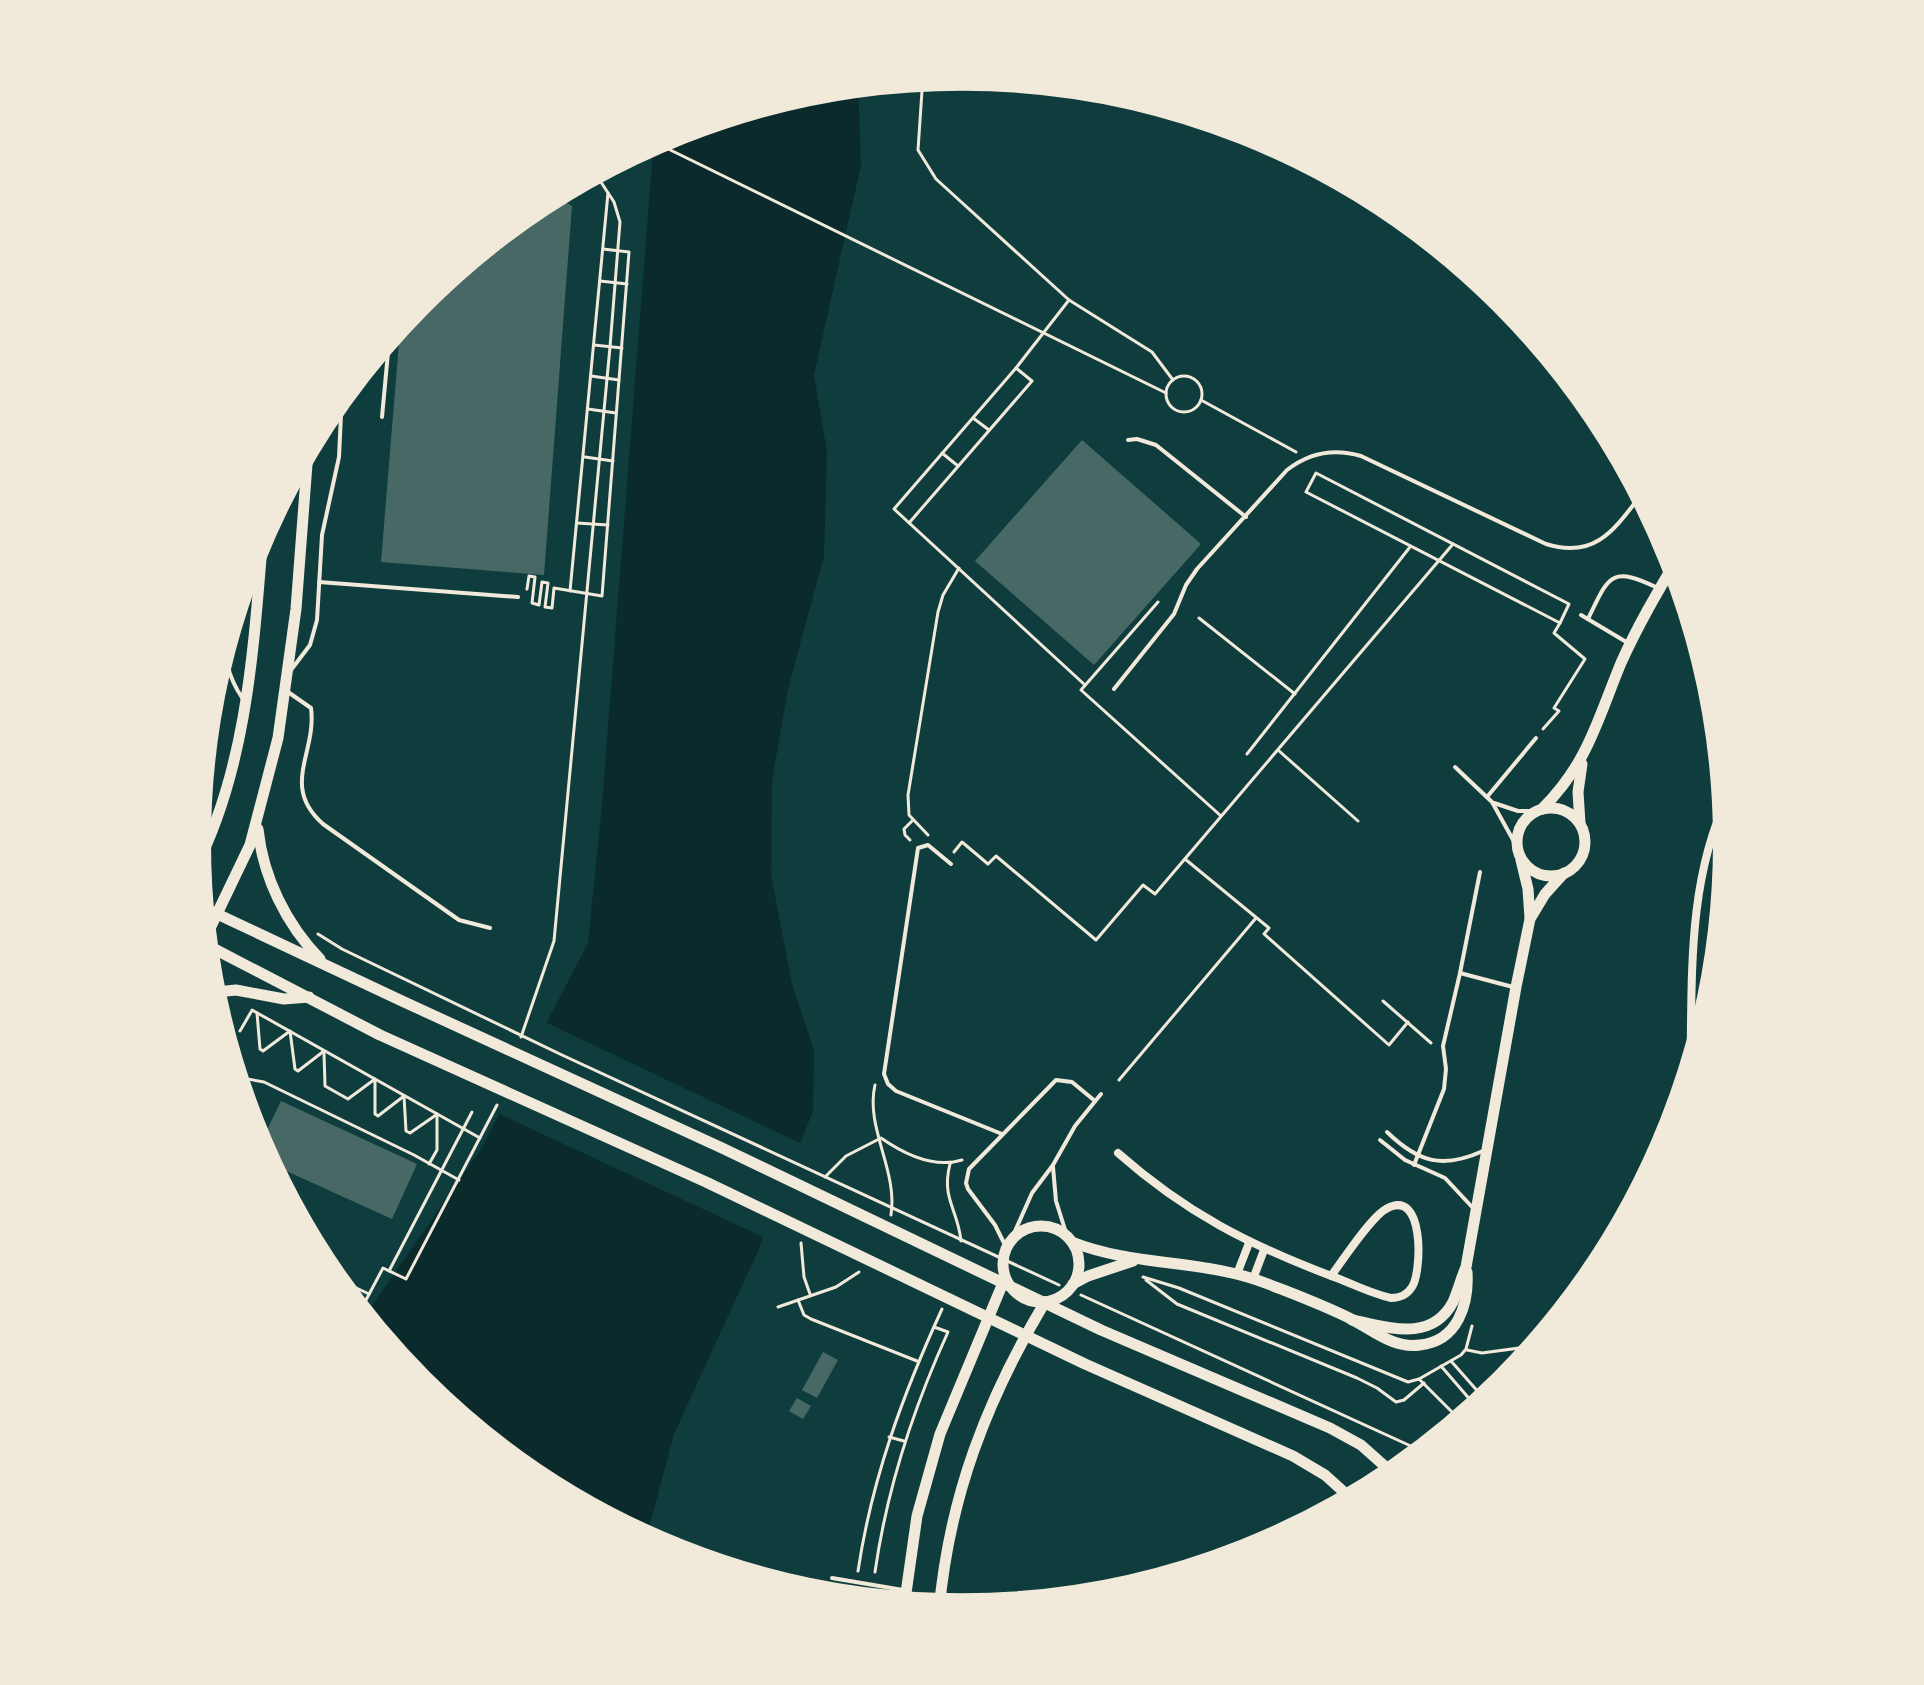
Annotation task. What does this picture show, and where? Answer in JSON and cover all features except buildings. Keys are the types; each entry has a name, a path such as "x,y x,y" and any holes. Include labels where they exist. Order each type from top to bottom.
{"street":[{"path":"211,927 250,845 269,780 289,672 307,465"},
{"path":"206,845 224,796 245,701 261,559"},
{"path":"1352,1320 1399,1331 1430,1325 1452,1303 1466,1267 1530,919 1528,889 1519,853 1519,830 1523,822 1564,786 1582,760 1631,644 1669,574"},
{"path":"1580,825 1578,792 1582,760"},
{"path":"1530,919 1545,894 1579,861 1583,852 1584,833 1575,818 1560,809 1539,810"},
{"path":"257,817 265,863 282,907 308,946 326,965"},
{"path":"1691,1043 1696,906 1709,842 1718,821"},
{"path":"1519,853 1535,872 1564,873"},
{"path":"209,910 722,1148 1101,1330 1330,1428 1361,1445 1387,1468"},
{"path":"213,949 380,1035 706,1182 1085,1364 1293,1456 1325,1475 1346,1494"},
{"path":"220,992 236,990 284,999 309,997"},
{"path":"1118,1153 1180,1203 1249,1243 1264,1250 1385,1297 1398,1298 1414,1284 1415,1217 1406,1208 1384,1209 1331,1276"},
{"path":"1069,1239 1079,1263 1073,1284 1066,1293 1045,1302 1029,1300 1014,1292 1005,1278 1003,1262 1009,1244 1031,1227 1056,1229 1069,1239 1104,1253 1137,1260 1188,1264 1253,1279 1352,1320 1374,1333 1412,1346 1433,1342 1450,1331 1462,1313 1467,1291 1466,1267"},
{"path":"1237,1274 1249,1243"},
{"path":"1253,1279 1264,1250"},
{"path":"1073,1284 1137,1260"},
{"path":"905,1596 917,1516 940,1434 1005,1278"},
{"path":"941,1598 952,1526 974,1448 1007,1368 1045,1302"}],"lane":[{"path":"382,417 388,351"},
{"path":"289,672 304,654 314,633 324,518 339,457 341,412"},
{"path":"1128,440 1137,439 1156,445 1246,517"},
{"path":"1114,689 1174,614 1191,577 1287,470 1306,458 1339,451 1361,456 1546,544 1567,549 1589,546 1609,535 1636,501"},
{"path":"1588,619 1604,585 1614,578 1633,576 1660,589"},
{"path":"319,582 518,597"},
{"path":"1581,615 1631,644"},
{"path":"227,670 245,701"},
{"path":"286,690 311,708 301,782 303,799 311,813 459,920 490,928"},
{"path":"1487,797 1536,738"},
{"path":"1455,767 1492,802 1519,853"},
{"path":"1492,802 1518,811 1539,810"},
{"path":"951,864 928,845 918,848 884,1074 888,1084 896,1091 1002,1134"},
{"path":"1414,1165 1444,1089 1444,1039 1480,872"},
{"path":"1460,973 1516,987"},
{"path":"1095,1101 1072,1082 1056,1080 969,1169 966,1183 972,1196 1009,1244 1032,1193 1053,1165 1066,1140 1101,1094"},
{"path":"1387,1132 1419,1155 1433,1160 1454,1162 1486,1150"},
{"path":"1380,1140 1414,1165 1445,1178 1477,1211"},
{"path":"1053,1165 1056,1201 1069,1239"},
{"path":"832,1578 905,1591"}],"path":[{"path":"922,88 918,150 936,179 1069,300 1152,352 1173,380"},
{"path":"665,147 1166,393 1171,406 1177,411 1191,410 1201,400 1202,392 1188,377 1173,380"},
{"path":"517,1047 554,941 588,594 620,222 599,179"},
{"path":"570,591 608,193"},
{"path":"518,597 525,598 529,576 535,577 532,603 539,605 542,582 548,583 545,607 552,608 554,588 602,596 629,252 603,249"},
{"path":"600,281 627,284"},
{"path":"1069,300 1016,368 894,509 1085,685"},
{"path":"594,345 622,348"},
{"path":"909,523 1032,381 1016,368"},
{"path":"591,376 619,380"},
{"path":"1166,393 1173,380"},
{"path":"1201,400 1306,458"},
{"path":"588,409 616,413"},
{"path":"973,417 989,430"},
{"path":"942,453 958,466"},
{"path":"583,457 613,461"},
{"path":"1536,738 1559,711 1554,708 1585,659 1554,633 1560,623 1569,604 1316,473 1306,492 1560,623"},
{"path":"577,523 608,525"},
{"path":"951,855 962,842 988,864 996,856 1096,940 1143,885 1155,894 1453,544"},
{"path":"1247,754 1411,546"},
{"path":"928,835 912,820 907,809 908,795 938,612 949,581 959,568"},
{"path":"1158,602 1081,690 1221,816"},
{"path":"1199,618 1295,694"},
{"path":"1278,750 1358,821"},
{"path":"912,820 904,832 918,848"},
{"path":"1185,859 1269,928 1264,934 1389,1045 1408,1022"},
{"path":"1119,1080 1256,918"},
{"path":"317,932 342,949 576,1062 1416,1448"},
{"path":"240,1031 257,993"},
{"path":"1383,1001 1443,1053"},
{"path":"252,1010 480,1138"},
{"path":"257,1013 260,1049 263,1051 290,1031"},
{"path":"290,1031 295,1069 298,1071 324,1051"},
{"path":"324,1051 325,1086 348,1099 375,1079"},
{"path":"244,1078 264,1082 459,1180"},
{"path":"375,1079 375,1114 378,1116 404,1096"},
{"path":"404,1096 406,1131 410,1133 437,1114"},
{"path":"363,1305 383,1268 406,1279 500,1096"},
{"path":"389,1271 472,1112"},
{"path":"429,1164 437,1150 437,1114"},
{"path":"881,1138 907,1154 950,1164 981,1154"},
{"path":"950,1164 946,1188 957,1221 961,1249"},
{"path":"1424,1383 1404,1400 1396,1402 1357,1378 1177,1304 1143,1277 1179,1288 1408,1382 1451,1361 1466,1349 1473,1324"},
{"path":"350,1286 369,1294"},
{"path":"798,1300 804,1315 811,1319 917,1361"},
{"path":"856,1582 869,1509 889,1437 917,1361 944,1304"},
{"path":"873,1585 885,1510 904,1441 948,1332 933,1327"},
{"path":"1466,1349 1482,1353 1525,1347"},
{"path":"1451,1361 1480,1393"},
{"path":"1441,1366 1471,1401"},
{"path":"1419,1379 1456,1415"},
{"path":"889,1437 904,1441"}],"water":[{"path":"858,93 861,165 814,375 827,452 824,556 788,689 772,781 771,875 792,984 814,1050 813,1111 757,1253 674,1434 648,1530 584,1498 501,1443 427,1377 368,1311 481,1149 588,943 602,804 653,153 719,126 766,112"}],"pier":[{"path":"543,1021 804,1145 767,1239 495,1112"}]}
